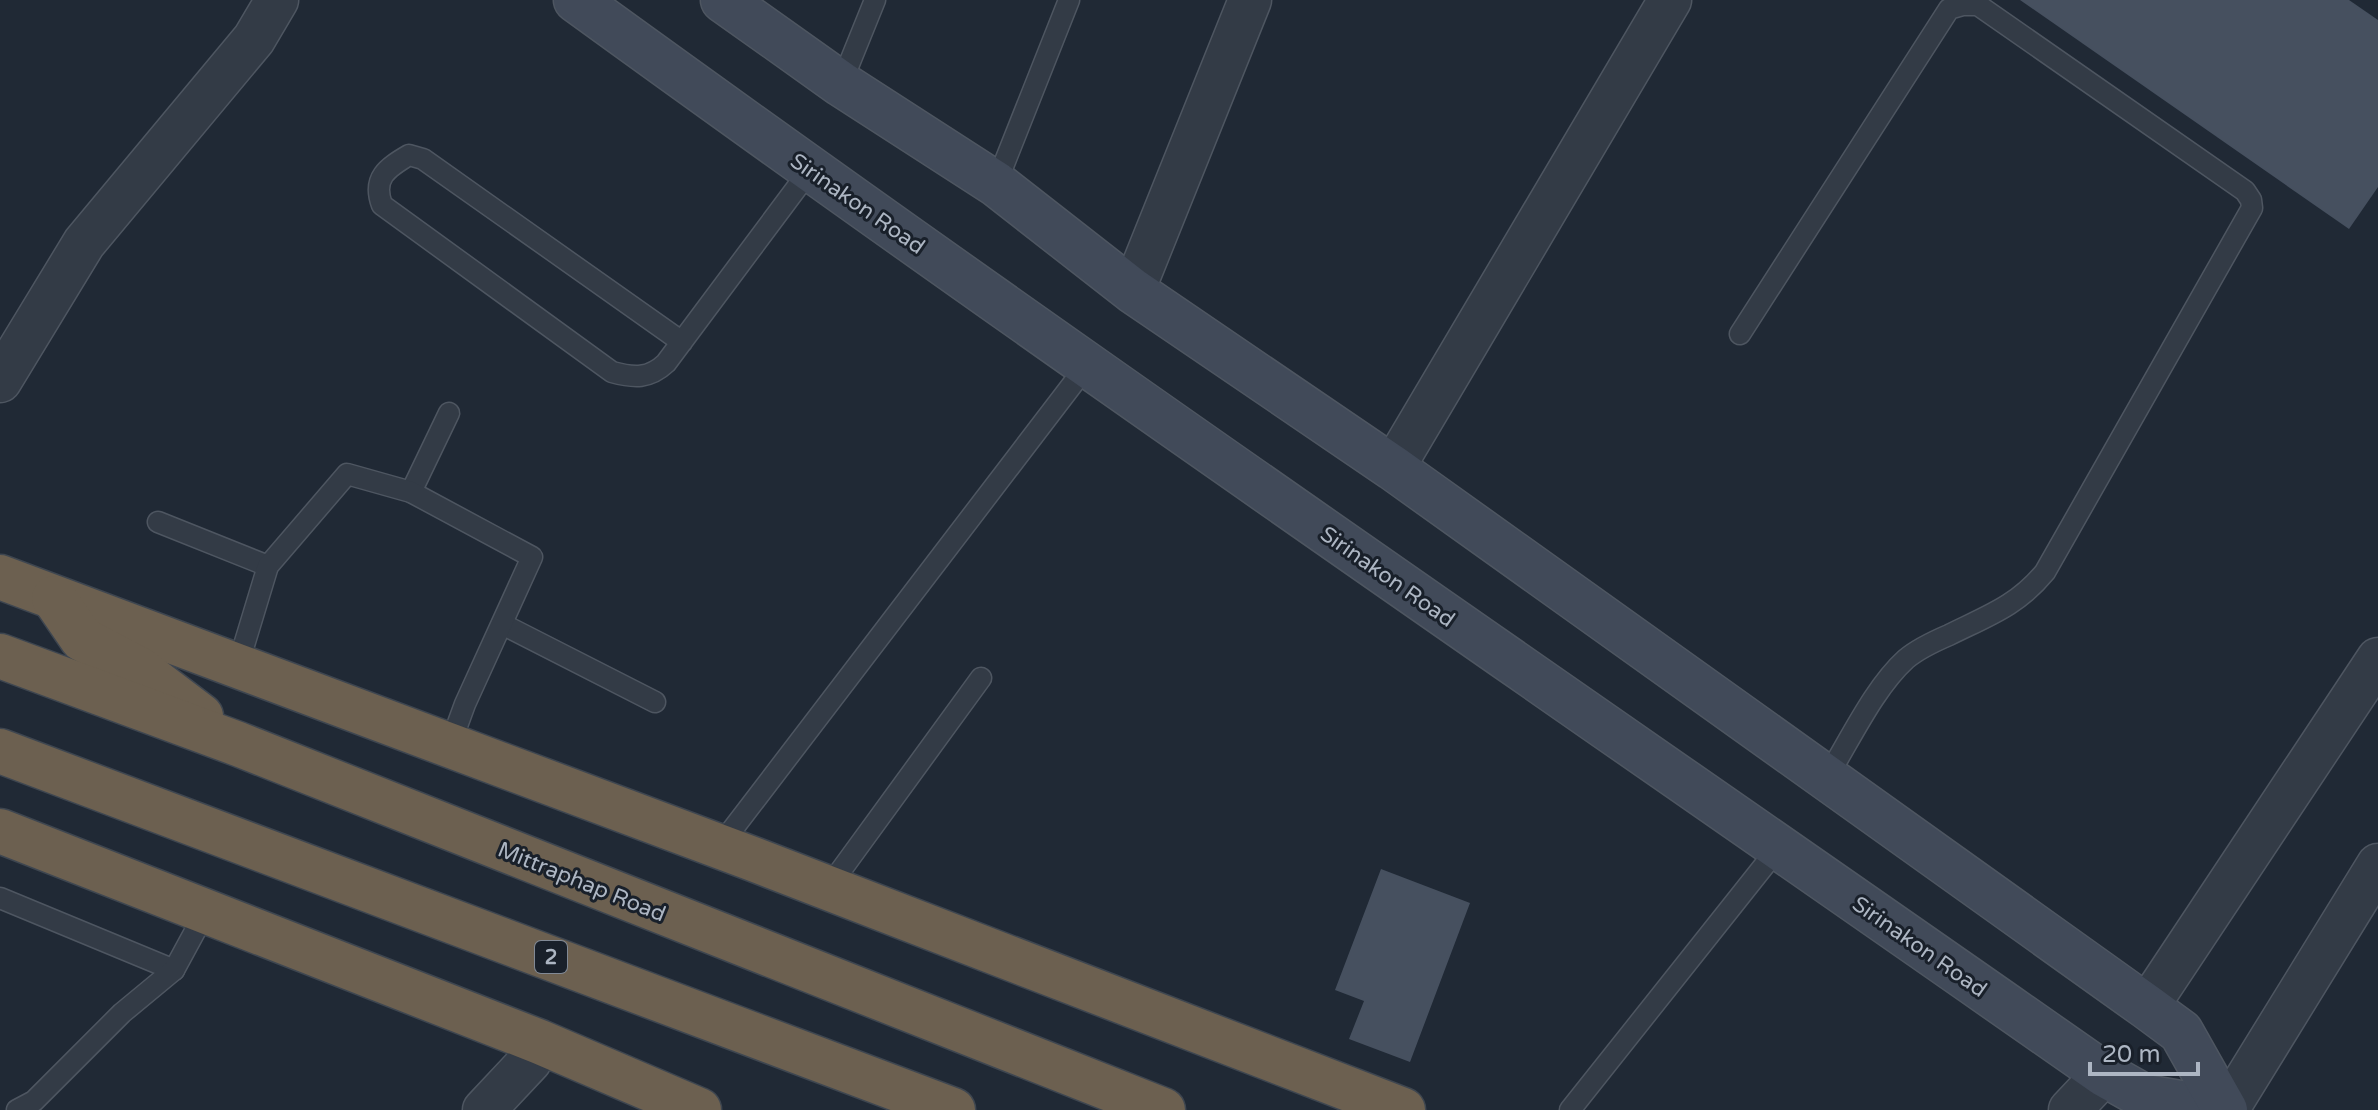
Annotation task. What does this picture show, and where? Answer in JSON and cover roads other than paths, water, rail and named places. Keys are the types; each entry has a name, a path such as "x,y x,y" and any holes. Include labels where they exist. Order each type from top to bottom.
{"highway":[{"path":"0,577 828,888 1403,1110"},
{"path":"52,596 82,639 139,669 238,744"},
{"name":"Mittraphap Road","path":"0,656 238,744 1163,1110"},
{"name":"2","path":"0,751 953,1110"},
{"path":"0,831 540,1042 699,1110"}],"street":[{"path":"0,381 84,243 254,39 277,0"},
{"name":"Sirinakon Road","path":"576,0 810,170 1527,674 2104,1074 2145,1097 2224,1110"},
{"path":"723,0 841,84 996,184 1133,291 1393,468 2181,1032 2224,1110 2378,865"},
{"path":"1133,291 1250,0"},
{"path":"1393,468 1670,0"},
{"path":"2147,1007 2378,659"},
{"path":"484,1110 530,1061 540,1042"},
{"path":"2070,1110 2104,1074"}],"lane":[{"path":"841,84 875,0"},
{"path":"996,184 1069,0"},
{"path":"1740,334 1949,9 1963,5 1978,5 2245,191 2251,200 2252,208 2045,572 2029,591 2007,607 1908,658 1887,681 1827,777"},
{"path":"682,342 423,159 409,155 392,165 380,181 377,191 382,205 612,372 645,377 657,372 682,342 810,170"},
{"path":"719,847 1088,364"},
{"path":"411,492 449,413"},
{"path":"238,665 268,566 347,474 411,492 532,557 465,704 450,745"},
{"path":"158,522 268,566"},
{"path":"502,624 655,702"},
{"path":"828,888 981,678"},
{"path":"1570,1110 1779,847"},
{"path":"0,898 174,970"},
{"path":"17,1110 34,1101 122,1013 174,970 206,911"}]}
